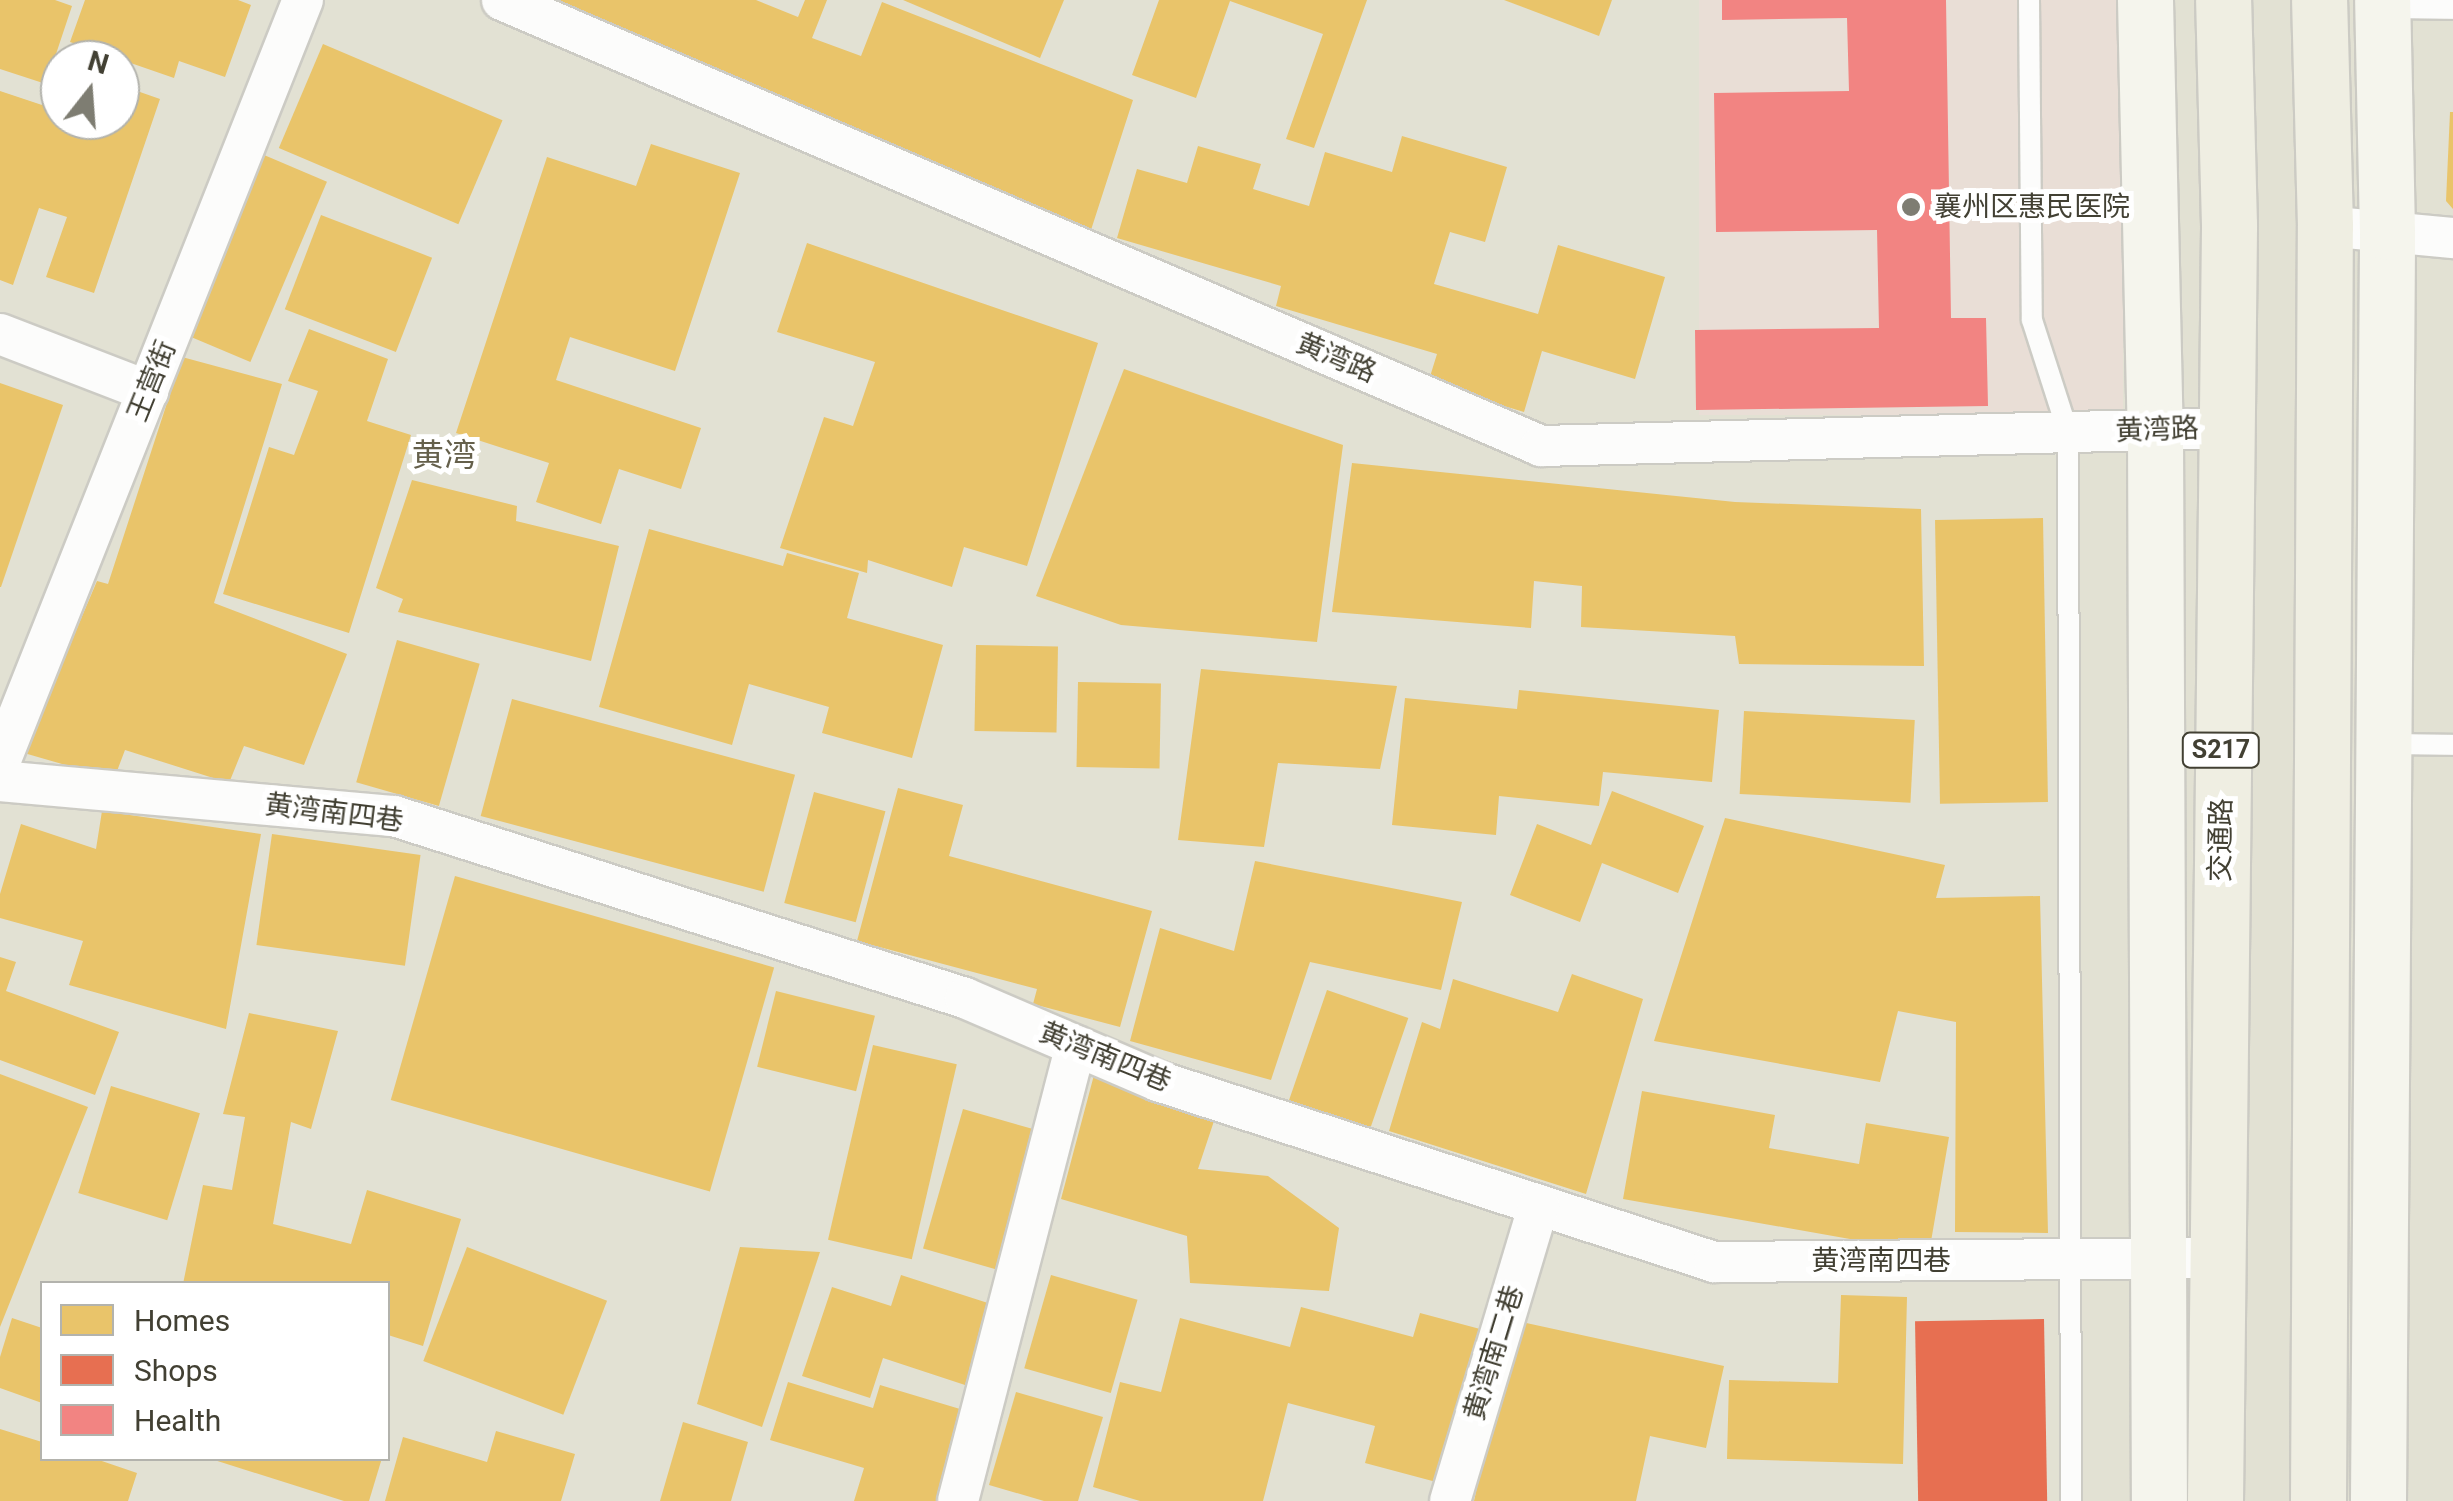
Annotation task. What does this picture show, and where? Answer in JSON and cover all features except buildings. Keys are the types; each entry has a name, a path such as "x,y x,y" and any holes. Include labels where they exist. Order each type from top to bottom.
{"main road":[{"name":"交通路","path":"2215,1501 2229,225 2223,0"},
{"path":"2318,1501 2320,429 2325,226 2319,0"}],"street":[{"name":"王营街","path":"0,762 303,0"},
{"name":"黄湾路","path":"502,0 1541,446 2224,428"},
{"path":"2145,0 2155,430 2159,1501"},
{"path":"2378,1501 2387,232 2382,4"},
{"path":"2325,226 2453,238"},
{"path":"0,334 148,391"},
{"name":"黄湾南四巷","path":"0,781 394,816 965,998 1158,1081 1714,1262 2217,1258"},
{"path":"958,1501 1076,1046"},
{"name":"黄湾南二巷","path":"1450,1501 1538,1205"}],"lane":[{"path":"2029,0 2032,320 2068,432 2070,1501"},
{"path":"2382,4 2453,8"},
{"path":"2383,744 2453,745"}],"shaded area":[{"path":"0,0 2453,0 2453,1501 0,1501"},
{"name":"襄州区惠民医院","path":"1699,0 2123,0 2123,415 1699,415"}],"place":[{"name":"襄州区惠民医院","path":"1911,207"}],"district":[{"name":"黄湾","path":"444,455"}]}
